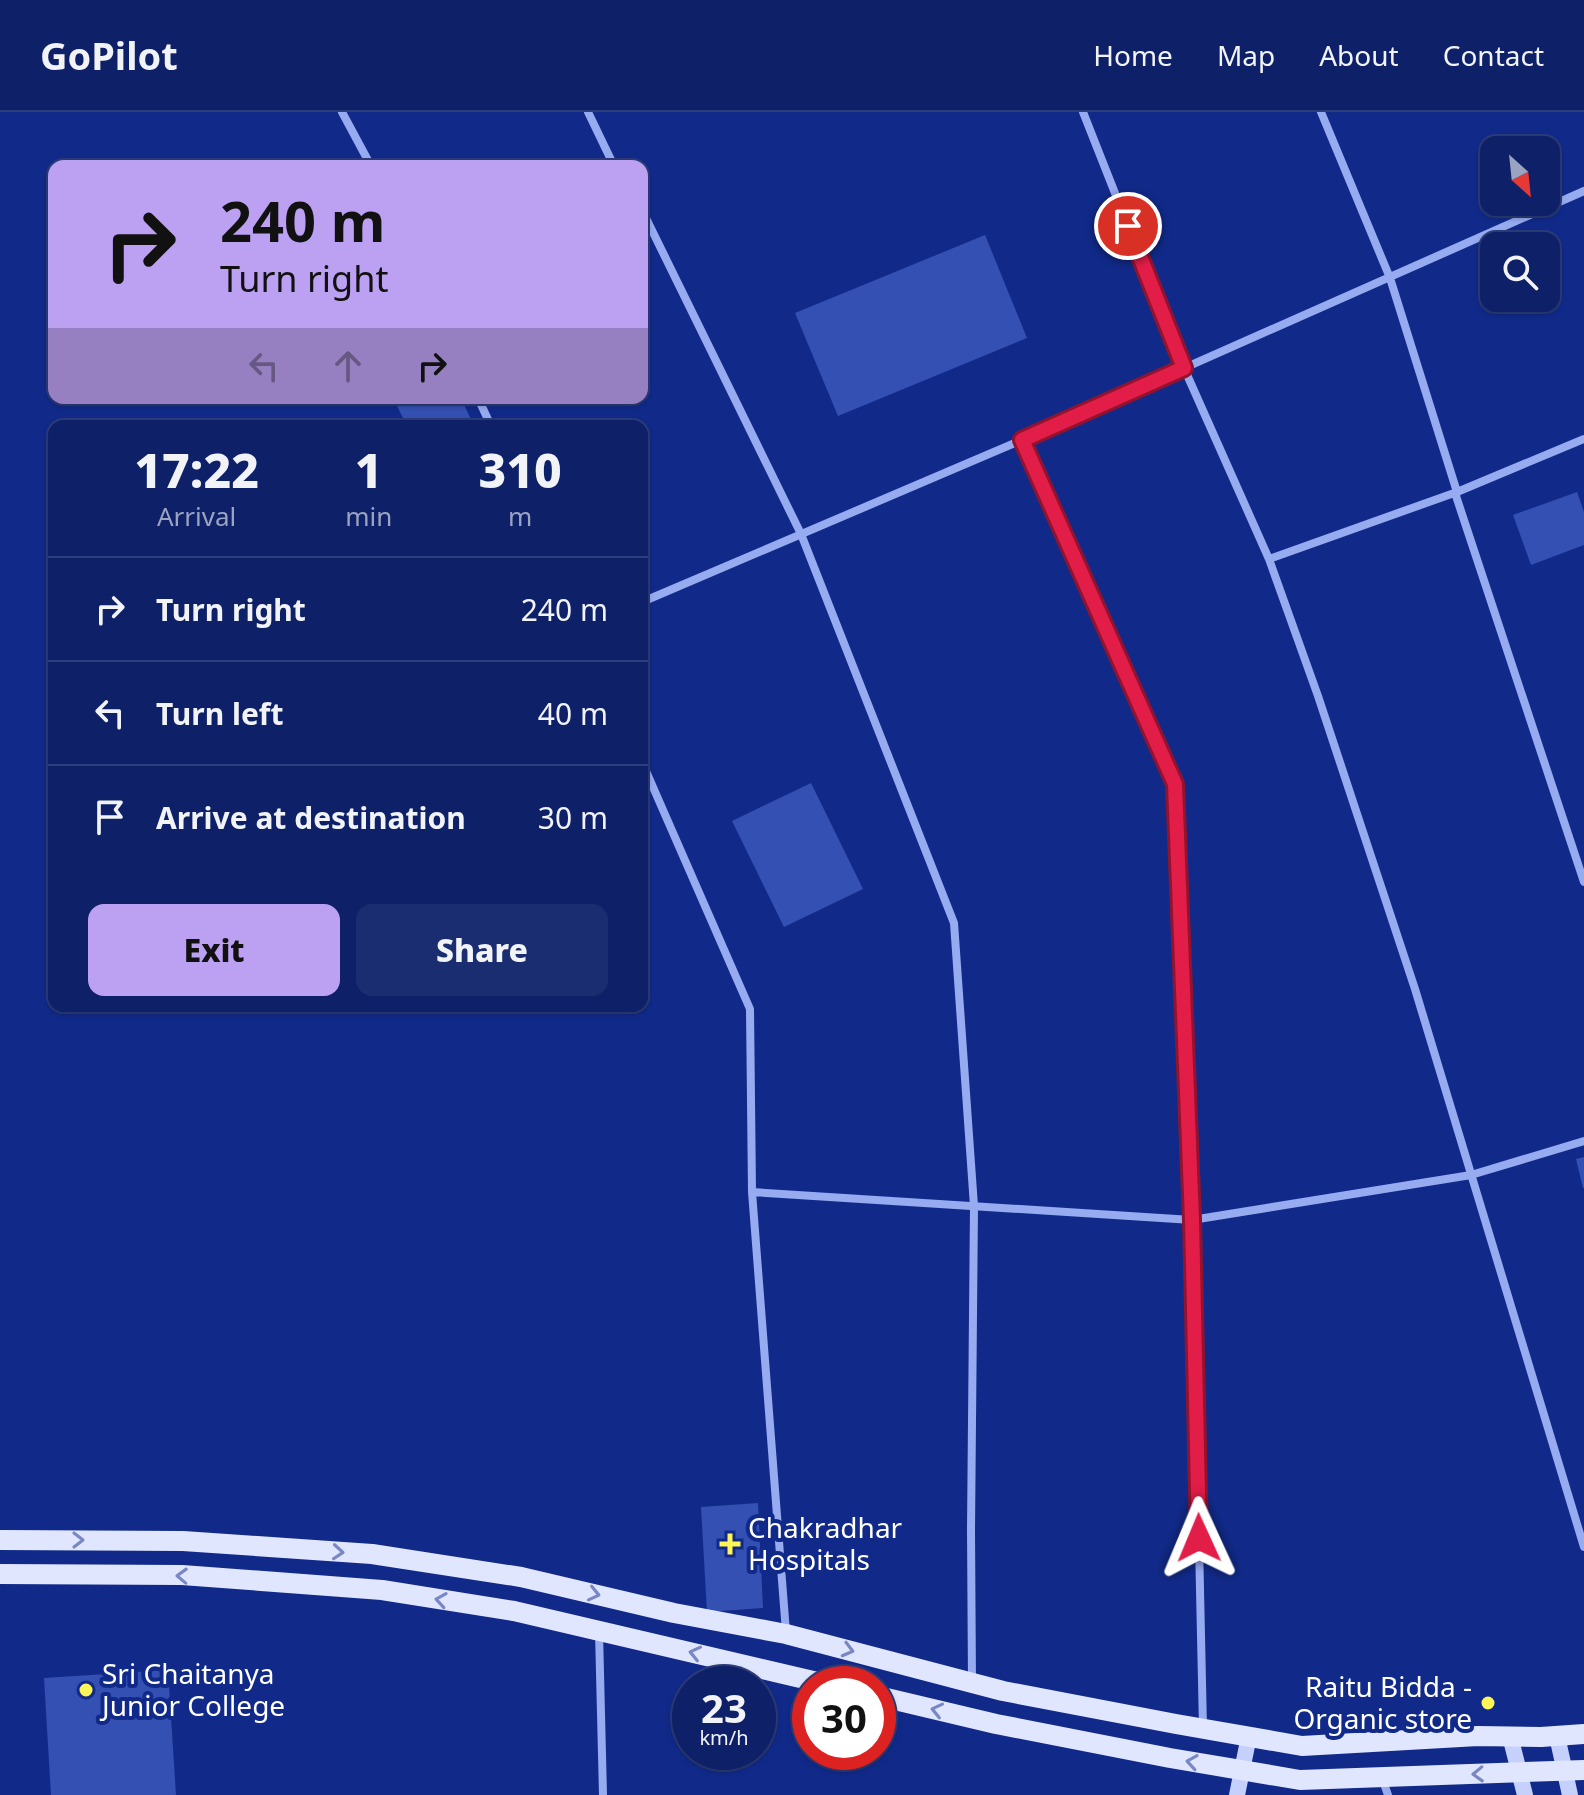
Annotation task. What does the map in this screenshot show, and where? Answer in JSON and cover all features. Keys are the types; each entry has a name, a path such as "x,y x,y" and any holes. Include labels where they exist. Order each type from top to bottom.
{"main road":[{"path":"0,1540 183,1541 372,1554 521,1577 674,1613 786,1634 972,1683 1302,1746 1584,1734"},
{"path":"0,1574 182,1575 368,1589 514,1611 792,1676"},
{"path":"896,1700 1010,1727 1300,1780 1385,1786 1520,1772 1574,1770"}],"street":[{"path":"342,112 368,160"},
{"path":"588,112 611,160"},
{"path":"1083,112 1184,368 1269,559 1318,696 1415,989 1584,1547"},
{"path":"1321,112 1390,278 1456,496 1584,882"},
{"path":"648,599 1022,440 1584,191"},
{"path":"648,222 801,534 954,923 974,1206 972,1683"},
{"path":"1269,559 1457,492 1584,439"},
{"path":"1022,440 1175,784 1192,1220 1203,1729"},
{"path":"648,776 750,1009 752,1192 786,1634"},
{"path":"752,1192 1192,1220 1471,1175 1584,1141"},
{"path":"599,1631 603,1795"},
{"path":"1237,1795 1249,1736"},
{"path":"1510,1736 1525,1795"},
{"path":"1557,1736 1574,1770 1570,1795"}],"building":[{"path":"985,235 1027,338 838,416 795,313"},
{"path":"396,404 464,404 471,420 404,420"},
{"path":"1577,492 1584,512 1584,545 1531,565 1513,515"},
{"path":"811,783 863,889 784,927 732,821"},
{"path":"1584,1157 1584,1188 1583,1188 1576,1159"},
{"path":"758,1503 763,1608 707,1612 701,1507"},
{"path":"168,1670 176,1795 51,1795 44,1678"}],"place":[{"name":"Chakradhar Hospitals","path":"730,1544"},
{"name":"Sri Chaitanya Junior College","path":"86,1690"},
{"name":"Raitu Bidda - Organic store","path":"1488,1703"}],"route":[{"path":"1128,226 1184,368 1022,440 1175,784 1192,1220 1199,1538"}]}
